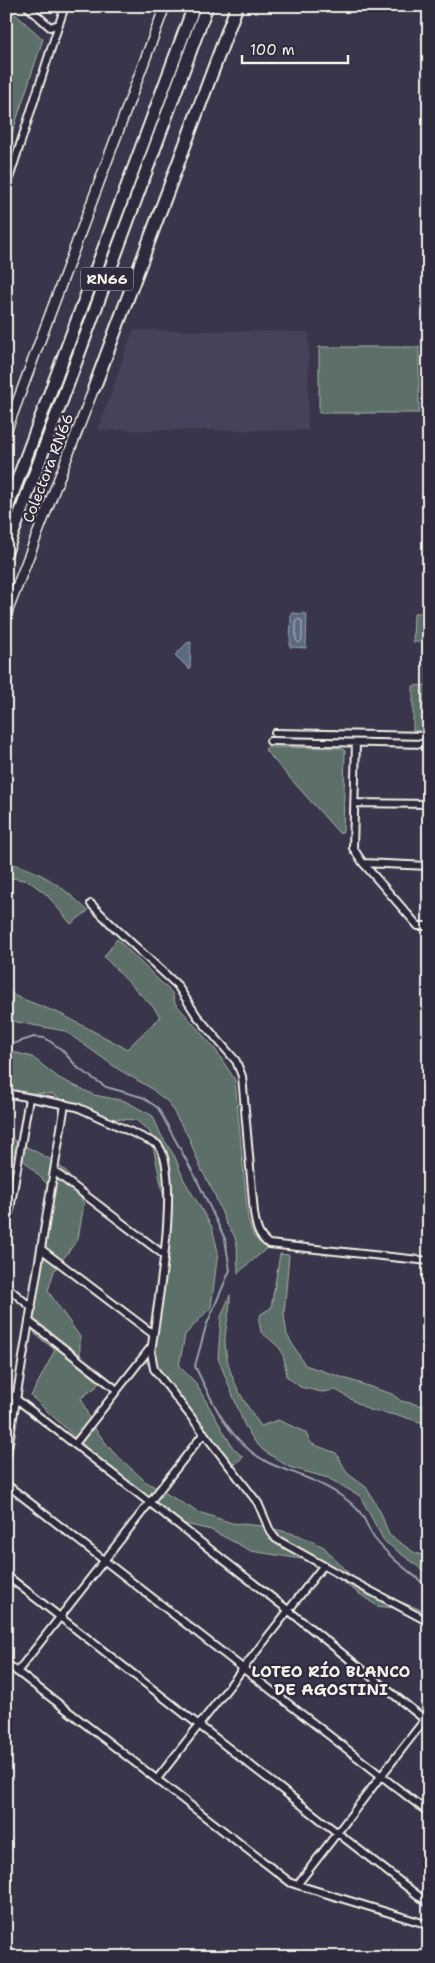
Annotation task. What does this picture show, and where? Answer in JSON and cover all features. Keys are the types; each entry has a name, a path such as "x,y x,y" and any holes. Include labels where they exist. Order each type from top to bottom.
{"highway":[{"name":"RN66","path":"6,511 194,6"},
{"name":"RN66","path":"6,552 208,6"},
{"path":"94,388 236,6"}],"street":[{"path":"27,6 50,27 59,24"},
{"path":"6,188 65,6"},
{"path":"6,432 164,6"},
{"name":"Colectora RN66","path":"6,615 94,388"},
{"path":"275,733 429,736"},
{"path":"270,741 429,744"},
{"path":"356,743 353,848 363,863 418,926 429,926"},
{"path":"355,803 429,804"},
{"path":"363,863 429,866"},
{"path":"91,904 110,924 177,985 197,1016 236,1060 242,1076 254,1214 262,1240 269,1244 429,1262"},
{"path":"6,1093 65,1104 86,1111 157,1144 161,1148 164,1156 169,1192 164,1255 153,1334 152,1364 154,1369 258,1503 270,1531 276,1539 429,1622"},
{"path":"6,1233 29,1098"},
{"path":"6,1460 65,1104"},
{"path":"55,1172 164,1255"},
{"path":"41,1249 153,1334"},
{"path":"6,1286 32,1308"},
{"path":"30,1322 117,1390"},
{"path":"75,1444 152,1346"},
{"path":"6,1391 427,1719 297,1885"},
{"path":"17,1672 204,1433"},
{"path":"6,1484 429,1813"},
{"path":"157,1780 323,1566"},
{"path":"6,1575 429,1904"},
{"path":"6,1663 292,1883 429,1925"}],"shaded area":[{"path":"133,330 309,332 308,430 98,430"}],"green space":[{"path":"6,6 43,39 6,152"},
{"path":"319,347 419,347 419,413 319,413"},
{"path":"414,613 429,613 429,732 413,732 413,686 426,685 426,652 424,652 423,642 413,642"},
{"path":"267,747 342,748 345,751 343,832 339,833 265,750"},
{"path":"6,862 19,865 51,880 88,911 71,924 47,895 29,881 6,877"},
{"path":"117,939 172,993 175,1003 215,1049 235,1080 248,1218 254,1237 267,1248 238,1273 237,1245 234,1235 226,1223 214,1193 200,1167 189,1138 168,1102 149,1087 118,1069 65,1031 6,1020 6,988 15,996 61,1014 127,1049 160,1017 154,1008 104,957"},
{"path":"6,1050 32,1057 59,1078 94,1095 125,1101 153,1116 161,1135 175,1157 184,1180 212,1227 218,1252 211,1307 185,1335 179,1366 195,1382 233,1448 243,1457 229,1470 228,1459 146,1362 169,1222 150,1132 136,1120 91,1117 52,1094 6,1092"},
{"path":"6,1136 50,1159 66,1171 84,1204 78,1239 54,1271 48,1291 80,1337 80,1357 101,1377 96,1387 81,1398 92,1425 112,1451 145,1481 196,1511 232,1523 263,1526 298,1535 324,1547 344,1569 366,1588 429,1613 429,1625 401,1609 377,1606 341,1581 320,1562 251,1551 211,1530 176,1522 121,1480 31,1396 55,1350 35,1334 28,1300 46,1245 54,1191 24,1161 6,1153"},
{"path":"280,1254 289,1255 284,1315 287,1335 305,1365 392,1394 401,1401 429,1407 429,1428 423,1423 401,1416 369,1410 336,1390 322,1392 300,1387 286,1376 282,1354 277,1346 261,1332 259,1321 261,1314 271,1308"},
{"path":"230,1295 225,1341 226,1353 232,1376 242,1397 261,1426 278,1420 305,1432 312,1444 336,1453 348,1474 366,1487 381,1513 389,1535 415,1553 429,1557 429,1575 384,1541 360,1496 328,1478 289,1467 264,1451 255,1442 244,1424 218,1358 221,1317"}],"water":[{"path":"291,613 307,614 306,648 290,647"},
{"path":"191,642 190,670 175,655 187,643"}],"waterway":[{"path":"6,1046 34,1037 45,1038 61,1049 79,1069 106,1087 142,1097 158,1108 197,1180 225,1239 230,1270 206,1326 195,1366 215,1407 232,1433 254,1454 271,1464 322,1485 352,1504 363,1517 372,1535 381,1546 400,1565 429,1588"}],"district":[{"name":"LOTEO RÍO BLANCO DE AGOSTINI","path":"331,1680"}]}
